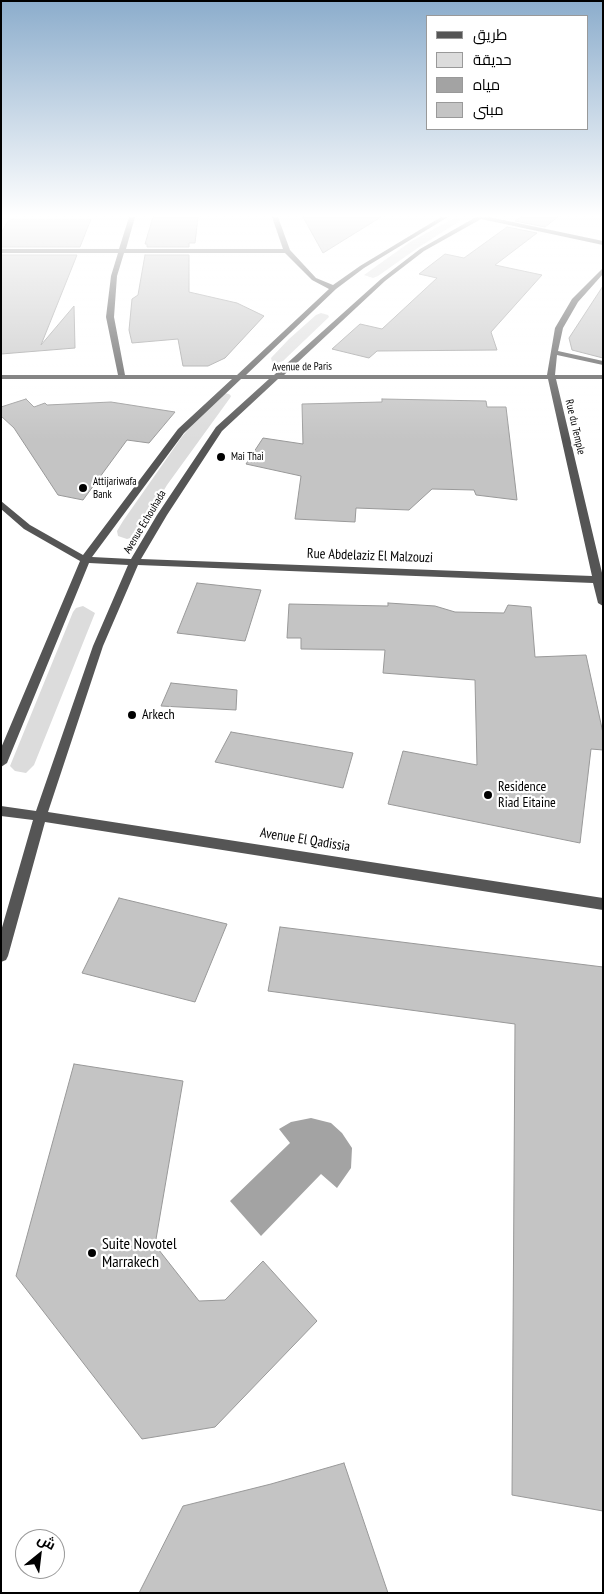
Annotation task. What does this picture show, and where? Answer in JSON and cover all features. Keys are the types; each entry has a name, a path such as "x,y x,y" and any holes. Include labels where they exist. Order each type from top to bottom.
{"street":[{"path":"112,291 110,317 122,376"},
{"name":"Avenue Echouhada","path":"1,763 85,560 181,431 330,291"},
{"name":"Avenue Echouhada","path":"1,956 41,815 98,646 135,561 162,514 219,429 371,291"},
{"name":"Rue du Temple","path":"585,291 566,315 559,328 554,352 552,377 600,580 603,603"},
{"path":"554,352 603,363"},
{"name":"Avenue de Paris","path":"1,378 122,376 239,378 603,377"},
{"path":"1,504 28,527 85,560"},
{"name":"Rue Abdelaziz El Malzouzi","path":"85,560 600,580"},
{"name":"Avenue El Qadissia","path":"1,811 41,815 603,904"}],"green space":[{"path":"321,313 329,317 283,361 272,362 271,358 289,339 316,315"},
{"path":"224,393 229,394 230,398 167,485 139,532 134,537 127,539 118,536 117,531 123,521 181,438 215,396"},
{"path":"83,606 95,613 34,765 26,773 15,771 10,766 73,612 76,608"}],"water":[{"path":"311,1118 331,1123 342,1133 352,1148 351,1168 337,1188 321,1174 261,1236 230,1201 290,1143 279,1129 291,1122"}],"building":[{"path":"1,291 62,291 41,345 74,306 75,348 1,354"},
{"path":"139,291 189,291 237,303 264,316 225,358 208,366 183,366 178,339 132,343 129,330 132,299 138,295"},
{"path":"423,291 527,291 491,332 497,350 377,351 369,358 332,349 360,324 382,329"},
{"path":"599,291 603,291 603,358 572,350 569,338"},
{"path":"26,399 34,407 45,403 47,405 111,402 175,412 149,443 127,440 83,500 58,495 14,428 1,416 1,407"},
{"path":"382,399 486,401 487,407 506,407 517,500 476,495 474,490 432,489 409,510 356,508 355,522 295,519 301,476 246,464 263,438 303,444 302,404 382,402"},
{"path":"197,583 261,590 245,641 177,633"},
{"path":"388,603 435,606 455,612 504,613 508,605 531,607 535,657 586,655 603,733 603,750 591,749 580,843 388,804 403,751 477,765 475,680 383,673 385,650 301,649 301,638 287,638 289,604 388,606"},
{"path":"171,683 237,690 236,710 161,706"},
{"path":"231,732 353,753 343,788 215,762"},
{"path":"119,898 227,924 195,1002 82,973"},
{"path":"280,927 603,967 603,1511 512,1495 515,1024 268,991"},
{"name":"Suite Novotel Marrakech","path":"74,1064 183,1081 155,1245 199,1301 225,1300 263,1261 317,1321 215,1427 142,1439 16,1276"},
{"path":"344,1463 388,1593 139,1593 183,1506"}],"place":[{"name":"Mai Thai","path":"221,457"},
{"name":"Attijariwafa Bank","path":"83,488"},
{"name":"Arkech","path":"132,715"},
{"name":"Residence Riad Eitaine","path":"488,795"},
{"name":"Suite Novotel Marrakech","path":"92,1253"}]}
